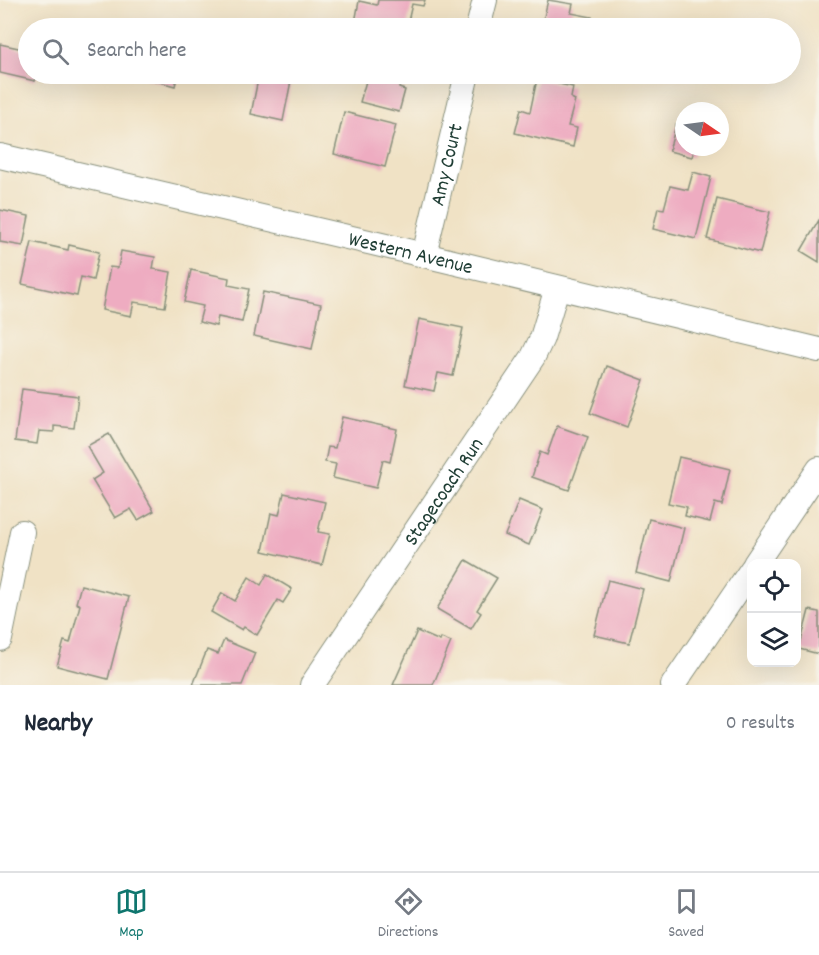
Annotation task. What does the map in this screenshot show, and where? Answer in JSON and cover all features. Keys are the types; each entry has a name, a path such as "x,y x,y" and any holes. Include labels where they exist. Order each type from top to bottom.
{"street":[{"path":"480,18 485,0"},
{"name":"Amy Court","path":"424,255 465,84"},
{"name":"Western Avenue","path":"0,156 819,350"},
{"name":"Stagecoach Run","path":"312,685 532,357 542,338 557,288"},
{"path":"758,559 819,469"},
{"path":"0,639 22,532"},
{"path":"675,685 747,577"}],"building":[{"path":"378,0 425,0 423,6 412,4 409,18 356,18 359,1 377,5"},
{"path":"548,0 573,4 571,13 592,17 592,18 544,18"},
{"path":"0,44 18,48 18,77 0,73"},
{"path":"257,84 290,84 283,121 251,114"},
{"path":"365,84 400,84 399,88 405,90 399,112 360,102"},
{"path":"536,84 560,84 573,87 571,98 575,100 568,126 577,128 573,147 515,133 521,109 530,112"},
{"path":"344,112 396,125 385,167 334,154"},
{"path":"675,129 675,153 669,151"},
{"path":"693,172 711,177 696,239 653,229 658,208 664,209 670,186 688,190"},
{"path":"717,199 770,212 760,253 707,239"},
{"path":"0,210 29,216 23,246 0,242"},
{"path":"819,220 819,262 801,251"},
{"path":"32,242 68,250 69,245 99,252 93,280 81,277 77,296 22,284"},
{"path":"121,251 155,257 153,269 171,272 165,307 134,302 131,316 102,310 110,267 118,268"},
{"path":"191,270 229,278 228,285 249,289 242,322 218,317 216,326 199,322 203,306 184,302"},
{"path":"263,292 321,304 312,349 254,336"},
{"path":"419,319 463,328 453,376 438,373 434,391 405,385"},
{"path":"607,366 644,380 627,427 590,413"},
{"path":"22,389 78,396 74,428 54,426 54,432 39,431 37,444 15,441"},
{"path":"342,417 397,429 390,462 383,460 376,488 333,478 336,464 325,462 328,447 335,448"},
{"path":"557,426 588,437 569,490 532,477 540,452 547,455"},
{"path":"109,434 154,511 138,520 131,509 115,518 92,480 103,473 87,446"},
{"path":"679,457 730,469 722,505 715,503 710,522 685,516 687,507 668,503"},
{"path":"284,493 325,502 318,532 330,534 322,565 263,551 271,513 279,515"},
{"path":"519,500 543,510 529,545 505,535"},
{"path":"649,519 684,528 671,582 636,573"},
{"path":"466,560 497,578 477,610 481,613 471,629 437,609"},
{"path":"267,574 292,589 283,603 278,600 257,635 244,627 242,630 211,612 222,593 235,601 249,577 261,585"},
{"path":"608,580 643,589 629,643 594,635"},
{"path":"81,585 129,597 108,679 57,666 64,641 70,643 80,605 76,603"},
{"path":"809,610 819,612 819,654 801,650"},
{"path":"417,631 440,641 441,638 451,642 433,685 393,685"},
{"path":"224,640 255,653 242,685 193,685 207,650 218,654"}]}
